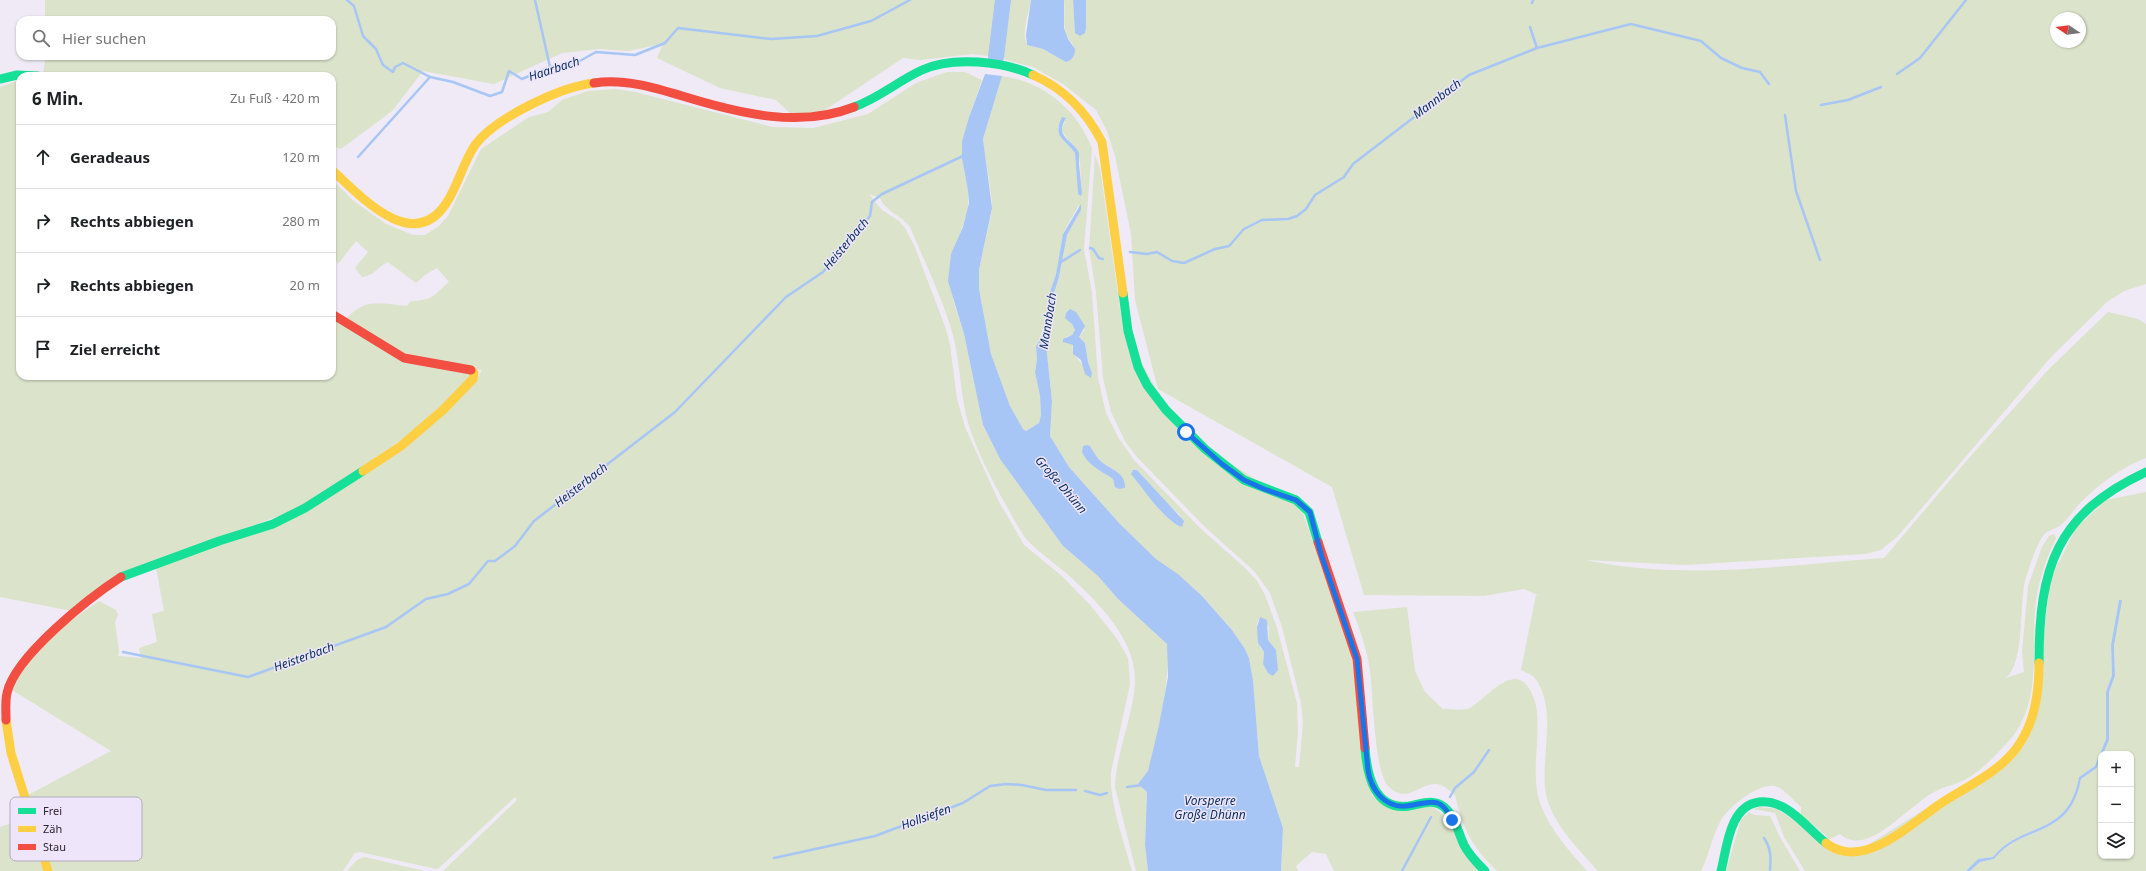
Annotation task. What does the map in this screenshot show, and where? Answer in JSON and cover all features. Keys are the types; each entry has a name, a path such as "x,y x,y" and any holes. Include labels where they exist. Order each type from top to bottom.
{"main road":[{"path":"336,174 368,202 388,216 411,225 422,225 433,220 442,211 471,152 481,139 536,103 568,88 588,82 617,81 638,83 740,112 799,119 832,115 856,106 882,93 917,72 941,64 969,62 1002,65 1026,72 1052,84 1085,112 1096,128 1102,142 1128,331 1134,357 1142,377 1176,422 1222,464 1244,480 1264,489 1296,500 1310,512 1321,554 1357,659 1368,770 1372,786 1382,799 1392,804 1407,806 1430,802 1441,805 1450,815 1467,850 1485,871"},
{"path":"0,80 16,75"},
{"path":"25,797 15,767 6,722 7,692 20,667 31,652 74,611 120,577 220,541 263,528 306,508 402,446 444,410 473,379 474,373 471,370 400,356 336,316"},
{"path":"1722,871 1736,818 1744,808 1751,804 1766,801 1781,805 1830,846 1847,852 1864,851 1888,840 2002,764 2023,738 2035,708 2039,681 2040,605 2047,575 2056,550 2071,526 2095,501 2120,483 2146,472"},
{"path":"45,861 48,871"}],"green space":[{"path":"45,0 1031,0 1025,29 1025,40 1027,45 1043,49 1067,62 1073,44 1066,34 1064,24 1064,0 1073,0 1075,33 1086,6 1086,0 2146,0 2146,284 2124,291 2107,302 2051,357 1897,537 1881,550 1865,554 1685,565 1586,560 1660,570 1735,570 1884,558 1969,458 2049,369 2108,312 2138,319 2146,324 2146,458 2127,467 2102,483 2079,504 2064,523 2047,532 2037,546 2025,581 2023,592 2019,647 2012,670 2006,678 2024,672 2022,652 2028,586 2042,547 2049,536 2054,534 2056,538 2042,573 2036,600 2033,680 2030,697 2025,714 2018,729 1998,753 1977,772 1963,781 1929,795 1889,826 1873,836 1856,840 1848,839 1840,834 1830,839 1801,815 1801,807 1784,791 1778,787 1763,787 1745,796 1724,816 1717,828 1701,871 1598,871 1557,821 1548,802 1545,788 1547,739 1546,706 1542,691 1534,677 1521,670 1536,595 1540,596 1524,589 1484,596 1364,595 1332,487 1158,389 1135,300 1131,234 1115,156 1107,131 1096,110 1063,84 1033,67 996,57 973,54 920,60 903,58 825,110 793,116 776,100 720,88 657,58 663,44 628,51 600,49 562,53 494,84 423,71 392,111 341,149 336,147 336,72 43,72 45,60 336,60 336,16 45,16"},
{"path":"947,72 965,72 982,80 969,117 962,148 968,191 968,211 950,262 953,300 964,334 983,425 1000,459 1063,546 1098,576 1118,599 1167,644 1168,656 1163,710 1151,762 1146,774 1139,783 1147,792 1145,845 1148,871 1136,871 1115,787 1118,761 1134,696 1134,667 1129,651 1122,636 1102,608 1090,595 1023,535 1008,509 980,455 969,426 963,401 954,337 936,288 910,227 889,210 880,198 869,194 882,210 899,221 905,228 914,245 946,329 950,345 957,399 965,427 998,500 1024,545 1063,577 1091,606 1117,639 1128,658 1130,684 1111,772 1111,784 1118,822 1132,871 443,871 517,800 515,797 439,868 436,869 360,852 355,853 343,871 52,871 49,861 142,861 142,797 29,797 28,795 111,751 12,690 17,679 49,636 99,601 116,610 118,615 115,622 119,651 118,656 141,658 139,648 157,642 152,614 164,611 156,567 256,533 368,471 478,377 482,370 406,357 347,318 354,311 367,304 382,303 407,306 411,301 424,300 436,294 449,282 437,268 425,275 416,283 388,262 374,273 362,277 355,268 368,252 356,241 338,264 336,260 336,184 355,202 386,224 413,235 425,235 439,226 448,216 481,149 529,117 548,112 562,100 588,91 615,89 635,92 773,127 813,128 868,114 916,83"},
{"path":"1002,76 1032,84 1057,100 1077,121 1092,148 1084,249 1092,293 1098,378 1106,413 1118,437 1134,460 1201,529 1244,567 1257,581 1265,595 1277,628 1297,703 1298,732 1295,767 1299,767 1303,723 1301,703 1282,627 1270,593 1254,571 1204,526 1137,457 1126,443 1111,412 1103,378 1096,292 1089,249 1095,155 1100,168 1123,329 1179,431 1301,508 1350,648 1372,796 1433,807 1445,816 1479,871 1334,871 1326,854 1312,852 1296,866 1298,871 1281,871 1283,828 1259,756 1253,680 1249,658 1245,649 1232,630 1202,596 1178,574 1156,559 1119,523 1069,467 1050,436 1052,401 1046,344 1054,293 1059,277 1067,235 1079,214 1079,205 1064,231 1056,274 1050,292 1046,320 1036,350 1037,359 1035,372 1040,396 1041,415 1039,423 1026,431 1023,429 1010,406 991,354 979,289 979,270 991,215 992,202 983,139","holes":["1066,118 1062,130 1074,145 1079,155 1082,193 1078,194 1075,153 1062,139 1058,127","1072,324 1085,329 1079,337 1085,343 1088,362 1092,373 1076,357 1073,345 1068,343 1065,337 1072,335 1075,330","1090,446 1101,462 1121,475 1124,488 1114,483 1113,479 1097,469 1089,461","1133,470 1137,470 1180,515 1182,527 1175,524 1161,511","1260,617 1269,627 1268,640 1273,648 1278,670 1268,673 1263,664 1264,652 1260,647 1257,623"]},
{"path":"16,81 16,380 336,380 336,319 373,341 471,375 433,418 305,506 143,567 72,611 0,597 0,87"},
{"path":"2146,492 2146,871 1970,871 1980,862 1994,859 2018,840 2056,822 2067,812 2075,798 2081,779 2097,768 2098,766 2098,859 2134,859 2134,751 2104,751 2109,740 2109,692 2115,676 2114,646 2121,600 2119,600 2111,645 2112,675 2106,692 2106,739 2101,751 2098,751 2098,759 2095,766 2079,777 2073,796 2065,810 2055,820 2017,838 1993,857 1978,859 1966,871 1805,871 1784,837 1775,813 1753,809 1760,807 1777,809 1850,856 2021,749 2043,646 2050,580 2076,528 2106,500"},
{"path":"1407,607 1415,671 1425,692 1443,709 1460,710 1470,708 1498,686 1510,680 1521,680 1528,687 1535,702 1537,712 1536,783 1541,806 1555,833 1587,871 1497,871 1481,854 1470,837 1461,818 1455,795 1448,789 1434,784 1406,794 1401,794 1395,792 1389,787 1384,779 1377,750 1369,663 1353,612"},
{"path":"1749,812 1754,815 1770,816 1781,839 1800,871 1726,871 1741,820"},
{"path":"10,824 10,861 42,861 45,871 0,871 0,827"},
{"path":"364,857 425,871 347,871 357,860"}],"water":[{"path":"1031,0 1064,0 1064,28 1068,39 1075,49 1072,59 1066,62 1043,49 1027,45 1026,35"},
{"path":"1073,0 1086,0 1086,28 1085,33 1080,36 1075,33"},
{"name":"Vorsperre Große Dhünn","path":"985,74 1002,76 983,139 992,208 979,270 979,289 991,354 1010,406 1023,429 1026,431 1039,423 1041,415 1040,396 1035,372 1037,359 1036,347 1043,333 1050,292 1056,274 1063,234 1081,204 1081,210 1067,235 1059,277 1054,293 1046,344 1052,401 1050,436 1069,467 1119,523 1156,559 1178,574 1202,596 1232,630 1245,649 1249,658 1253,680 1259,756 1283,828 1281,871 1148,871 1145,845 1147,792 1138,784 1148,771 1159,725 1168,677 1167,644 1118,599 1098,576 1063,546 1000,459 983,425 964,334 948,281 951,254 963,227 969,203 962,158 962,142 969,117"},
{"path":"1062,117 1066,118 1062,130 1063,134 1079,153 1081,196 1078,194 1075,153 1061,137 1058,129"},
{"path":"1070,309 1076,312 1085,326 1079,337 1085,343 1088,362 1092,373 1091,378 1085,374 1081,360 1073,354 1073,345 1063,342 1063,339 1072,335 1075,330 1072,324 1065,318 1066,313"},
{"path":"1083,446 1090,446 1101,462 1121,475 1125,483 1125,488 1119,489 1115,487 1113,479 1088,461 1082,452"},
{"path":"1133,470 1137,470 1184,521 1182,527 1169,519 1155,504 1131,474"},
{"path":"2119,600 2122,600 2114,646 2115,676 2109,692 2109,740 2104,751 2101,751 2106,739 2106,692 2112,675 2111,645"},
{"path":"1260,617 1267,620 1268,640 1276,650 1278,670 1273,676 1268,673 1263,664 1264,652 1258,643 1257,627"},
{"path":"2098,759 2097,768 2081,779 2075,798 2067,812 2056,822 2018,840 1994,859 1980,862 1970,871 1966,871 1978,859 1993,857 2017,838 2055,820 2065,810 2073,796 2079,777 2095,766"}],"waterway":[{"name":"Haarbach","path":"347,0 354,6 363,36 376,49 383,65 393,72 395,67 403,63 430,77 453,82 490,96 502,92 509,71 522,79 550,67 578,62 596,52 635,55 665,43 678,28 771,39 817,36 871,21 910,0"},
{"path":"535,0 550,67"},
{"name":"Große Dhünn","path":"996,57 1003,0"},
{"name":"Mannbach","path":"1897,74 1920,58 1966,0"},
{"name":"Mannbach","path":"1130,252 1147,254 1157,252 1172,261 1184,263 1215,249 1229,246 1244,229 1262,220 1288,219 1297,216 1306,209 1315,195 1344,177 1353,164 1469,75 1537,48 1631,24 1701,41 1721,58 1742,68 1760,72 1769,84"},
{"path":"1530,27 1537,48"},
{"path":"358,157 430,77"},
{"name":"Mannbach","path":"1821,105 1848,100 1881,87"},
{"path":"1785,115 1796,191 1820,260"},
{"name":"Heisterbach","path":"123,652 248,677 386,627 426,599 448,594 469,584 488,561 495,561 515,546 534,521 675,412 786,297 823,272 870,216 872,202 882,194 965,155"},
{"name":"Mannbach","path":"1090,248 1093,249 1099,258 1103,259"},
{"name":"Mannbach","path":"1061,262 1080,250"},
{"path":"1450,797 1455,788 1474,772 1489,750"},
{"name":"Hollsiefen","path":"774,858 875,836 963,803 990,786 1006,784 1022,785 1046,790 1076,790"},
{"name":"Hollsiefen","path":"1127,787 1142,785"},
{"name":"Hollsiefen","path":"1085,791 1100,795 1107,793"},
{"path":"1402,871 1431,817"},
{"path":"1764,838 1770,853 1770,870"}],"traffic: fast":[{"path":"854,107 872,99 922,70 948,63 978,62 993,64 1007,66 1033,75"},
{"path":"0,79 16,75"},
{"path":"1123,293 1128,331 1138,367 1147,385 1166,410 1205,449 1244,480 1296,500 1309,512 1318,542"},
{"path":"121,577 219,541 273,524 305,508 363,471"},
{"path":"2039,663 2043,599 2049,572 2059,548 2073,526 2091,506 2116,488 2146,472"},
{"path":"1365,748 1371,779 1380,797 1388,803 1397,806 1409,806 1431,802 1440,804 1448,811 1454,820 1466,849 1473,859 1485,871"},
{"path":"1721,871 1731,829 1735,820 1741,811 1749,805 1759,802 1771,803 1785,808 1826,843"}],"traffic: slow":[{"path":"1033,75 1055,87 1074,102 1089,120 1102,142 1123,293"},
{"path":"336,174 372,206 388,216 404,222 419,223 434,217 447,202 475,145 497,124 529,105 547,97 594,83"},
{"path":"363,471 401,446 443,410 473,379 474,373 471,370"},
{"path":"1826,843 1840,850 1850,852 1866,850 1886,842 1940,804 2002,764 2024,737 2032,717 2037,696 2039,663"},
{"path":"6,720 11,753 25,797"},
{"path":"45,861 48,871"}],"traffic: jam":[{"path":"594,83 618,82 642,85 730,109 792,118 813,117 854,107"},
{"path":"336,316 404,358 471,370"},
{"path":"1318,542 1357,659 1365,748"},
{"path":"6,720 7,693 13,678 24,662 38,645 73,613 121,577"}],"route":[{"path":"1186,432 1222,464 1244,480 1264,489 1296,500 1302,503 1310,512 1317,542 1357,659 1361,684 1365,746 1369,778 1372,786 1382,799 1397,806 1436,802 1446,809 1452,820"}]}
